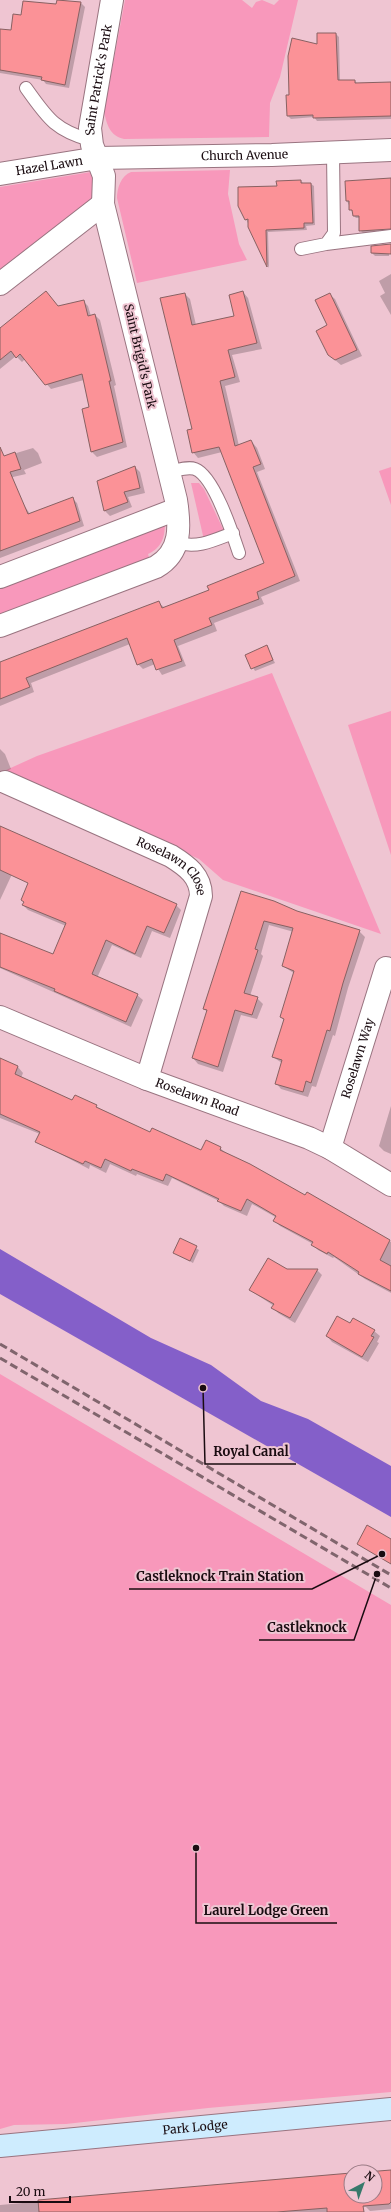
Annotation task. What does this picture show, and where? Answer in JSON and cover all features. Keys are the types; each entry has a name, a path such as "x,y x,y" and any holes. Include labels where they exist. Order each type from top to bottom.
{"street":[{"name":"Saint Patrick's Park","path":"94,149 90,128 95,90 112,0"},
{"name":"Church Avenue","path":"94,149 333,153 391,150"},
{"name":"Hazel Lawn","path":"0,174 94,149"},
{"name":"Saint Brigid's Park","path":"94,149 104,176 103,204 177,509 179,532 177,543"},
{"path":"0,284 103,204"},
{"path":"0,577 177,509"},
{"path":"0,626 156,567 168,557 177,543"},
{"name":"Roselawn Close","path":"5,782 171,856 183,863 199,880 201,896 147,1080"},
{"name":"Roselawn Way","path":"330,1148 386,968"},
{"name":"Roselawn Road","path":"0,1017 147,1080 309,1138 330,1148 391,1185"},
{"name":"Park Lodge","path":"0,2146 391,2109"}],"lane":[{"path":"26,88 48,118 63,130 94,149"},
{"path":"326,244 334,233 335,223 333,153"},
{"path":"302,249 326,244 391,236"},
{"path":"168,472 189,468 197,469 206,478 233,533 239,553"},
{"path":"177,543 190,546 202,544 233,533"}],"shaded area":[{"path":"125,0 242,0 252,8 256,2 262,0 274,5 279,0 298,0 280,77 270,103 269,137 124,139 119,138 112,133 104,112"},
{"path":"230,170 228,194 239,244 247,260 137,283 117,198 122,179 131,172"},
{"path":"91,172 95,177 93,196 88,203 0,273 0,187"},
{"path":"391,467 391,505 379,471"},
{"path":"191,483 199,483 204,489 224,531 204,540"},
{"path":"165,521 164,536 157,548 148,554 150,560 0,617 0,583"},
{"path":"272,673 381,934 223,880 199,859 4,771 37,756"},
{"path":"391,711 391,855 348,725"},
{"path":"0,1249 151,1338 211,1365 261,1401 308,1419 391,1466 391,1517 0,1294"},
{"path":"0,1374 391,1605 391,2092 208,2108 66,2124 14,2125 0,2129"}],"building":[{"path":"57,0 81,2 65,85 41,80 42,77 0,70 0,29 11,30 13,14 21,15 23,1 56,4"},
{"path":"317,33 336,33 338,80 355,80 355,83 391,82 391,116 313,118 313,115 287,116 286,95 289,95 288,56 292,38 317,44"},
{"path":"391,178 391,229 359,231 359,216 353,216 352,210 349,210 349,201 346,201 345,181"},
{"path":"301,180 301,183 311,183 313,223 304,223 304,228 266,230 267,267 248,227 248,219 245,220 238,206 238,187 277,186 276,181"},
{"path":"391,244 391,254 371,253 371,246"},
{"path":"46,291 58,306 84,300 88,316 95,314 111,381 109,381 123,442 91,452 82,409 89,407 82,374 45,385 20,354 16,358 11,351 0,360 0,328"},
{"path":"243,291 257,343 228,350 235,377 220,381 235,446 251,440 252,442 261,464 253,467 295,576 257,592 259,599 209,618 212,625 174,640 182,661 156,670 152,659 137,665 127,638 26,678 30,687 0,699 0,662 159,601 162,608 209,590 207,586 264,563 219,447 192,453 187,430 192,429 160,298 185,293 192,325 234,316 229,295"},
{"path":"330,293 357,350 335,360 328,355 316,331 327,325 315,300"},
{"path":"0,447 4,456 15,452 21,469 10,472 28,514 73,497 80,521 0,551"},
{"path":"135,466 140,488 124,492 128,502 104,511 97,481"},
{"path":"267,645 273,660 251,669 245,655"},
{"path":"0,826 177,904 164,933 147,926 135,954 106,940 92,974 138,994 126,1022 54,991 55,989 0,967 0,933 53,954 66,923 22,905 24,902 21,900 28,883 0,870"},
{"path":"241,891 274,901 297,911 360,930 343,983 330,1031 327,1030 311,1083 306,1081 303,1092 275,1084 282,1060 272,1057 284,1019 280,1017 294,971 282,966 293,928 264,921 255,949 258,950 244,993 258,997 252,1015 235,1010 218,1067 192,1058 207,1010 203,1009"},
{"path":"0,1058 18,1066 15,1074 72,1100 75,1095 97,1105 96,1107 150,1132 152,1128 201,1150 206,1140 221,1147 220,1150 250,1164 305,1195 307,1192 390,1240 380,1260 391,1266 391,1291 358,1274 359,1272 328,1252 327,1254 311,1245 313,1242 273,1221 276,1216 247,1199 241,1211 217,1201 219,1199 166,1174 163,1181 132,1169 131,1171 105,1159 101,1168 85,1161 83,1164 35,1142 40,1132 0,1114"},
{"path":"180,1238 197,1246 190,1261 173,1253"},
{"path":"268,1258 287,1269 318,1269 290,1318 271,1308 274,1304 249,1290"},
{"path":"337,1316 350,1323 353,1318 375,1330 371,1336 374,1337 362,1357 326,1336"},
{"path":"367,1525 391,1539 391,1564 357,1544"},
{"path":"391,2170 391,2202 389,2204 363,2206 364,2212 327,2212 327,2208 277,2212 39,2212 38,2200 343,2174 343,2204 383,2204 383,2171"}],"railway":[{"path":"0,1344 391,1575"},
{"path":"0,1358 391,1588"}],"place":[{"name":"Royal Canal","path":"203,1388"},
{"name":"Castleknock Train Station","path":"382,1554"},
{"name":"Castleknock","path":"377,1574"},
{"name":"Laurel Lodge Green","path":"196,1848"}]}
